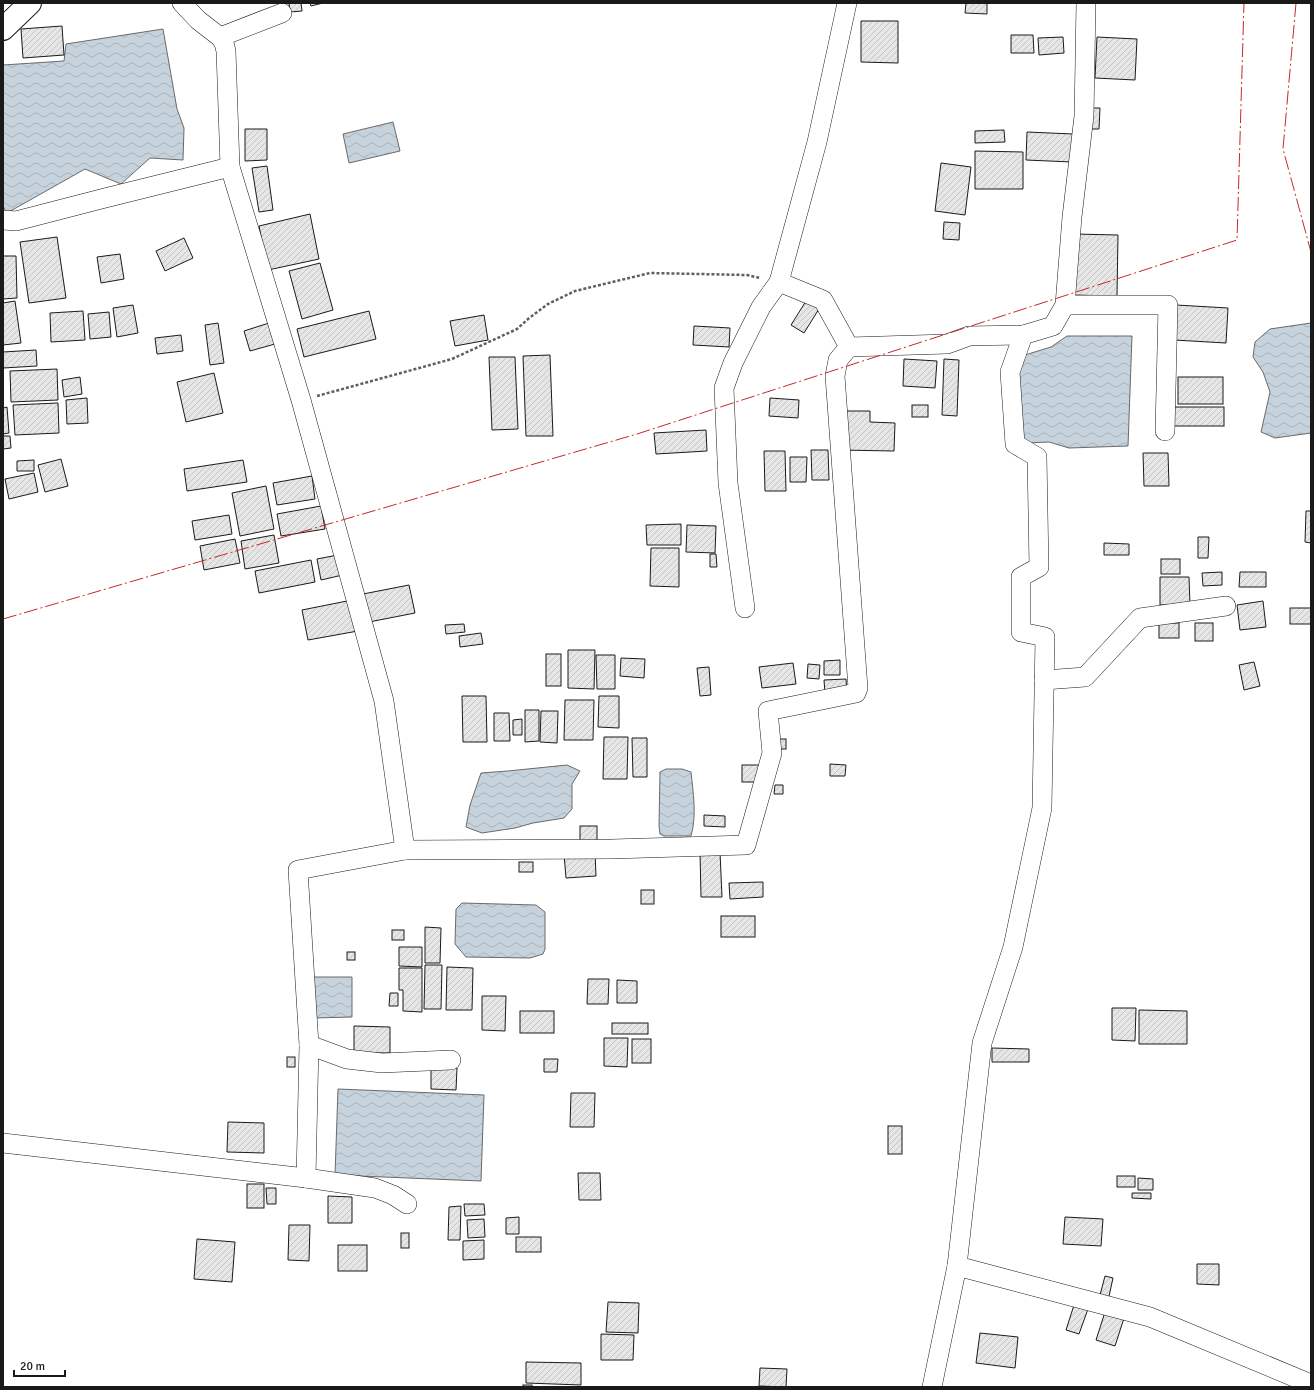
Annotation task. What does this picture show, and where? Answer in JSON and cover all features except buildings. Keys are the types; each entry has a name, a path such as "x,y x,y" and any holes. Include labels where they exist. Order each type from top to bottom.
{"highway":[{"path":"3,28 30,3"}],"street":[{"path":"182,3 198,20 220,37 226,50 230,167 301,400 384,702 406,850"},
{"path":"745,608 728,483 724,388 733,363 761,307 779,282 817,142 847,3"},
{"path":"306,1178 309,1045 298,870 406,850 612,849 746,845 772,753 768,711 856,693 858,688 835,376 838,360 849,347 947,344 969,336 1023,335 1053,326 1065,305 1072,217 1084,116 1086,3"},
{"path":"220,37 282,13"},
{"path":"3,220 16,221 230,167"},
{"path":"779,282 823,300 849,347"},
{"path":"1065,305 1168,305 1165,432"},
{"path":"932,1387 957,1266 982,1043 1013,947 1042,808 1045,637 1021,632 1021,577 1039,567 1037,457 1015,444 1010,372 1023,335"},
{"path":"1044,680 1085,677 1140,618 1226,606"},
{"path":"309,1045 346,1059 382,1063 451,1060"},
{"path":"3,1144 306,1178 375,1188 393,1195 407,1204"},
{"path":"957,1266 1150,1317 1311,1384"}],"path":[{"path":"301,400 452,359 517,330 544,307 575,291 650,273 747,275 779,282"}],"water":[{"path":"163,29 177,109 184,128 183,160 150,158 121,184 85,169 7,213 3,206 3,65 64,61 66,44"},
{"path":"393,122 400,151 349,163 343,134"},
{"path":"1311,323 1311,433 1275,438 1261,432 1270,392 1263,372 1253,357 1255,342 1270,329"},
{"path":"1067,336 1132,336 1128,446 1069,448 1049,442 1026,443 1018,431 1018,364 1025,355 1051,347"},
{"path":"567,765 580,771 572,784 572,809 564,818 482,833 466,827 470,805 481,773"},
{"path":"666,769 682,769 691,772 694,820 691,836 664,836 660,834 660,772"},
{"path":"462,903 536,905 545,912 545,949 543,954 530,958 466,957 455,944 456,909"},
{"path":"313,977 352,977 352,1017 314,1018"},
{"path":"338,1089 484,1095 481,1181 335,1175"}],"power":[{"path":"3,619 637,434 1237,240 1244,3"},
{"path":"1296,3 1283,149 1311,252"}]}
